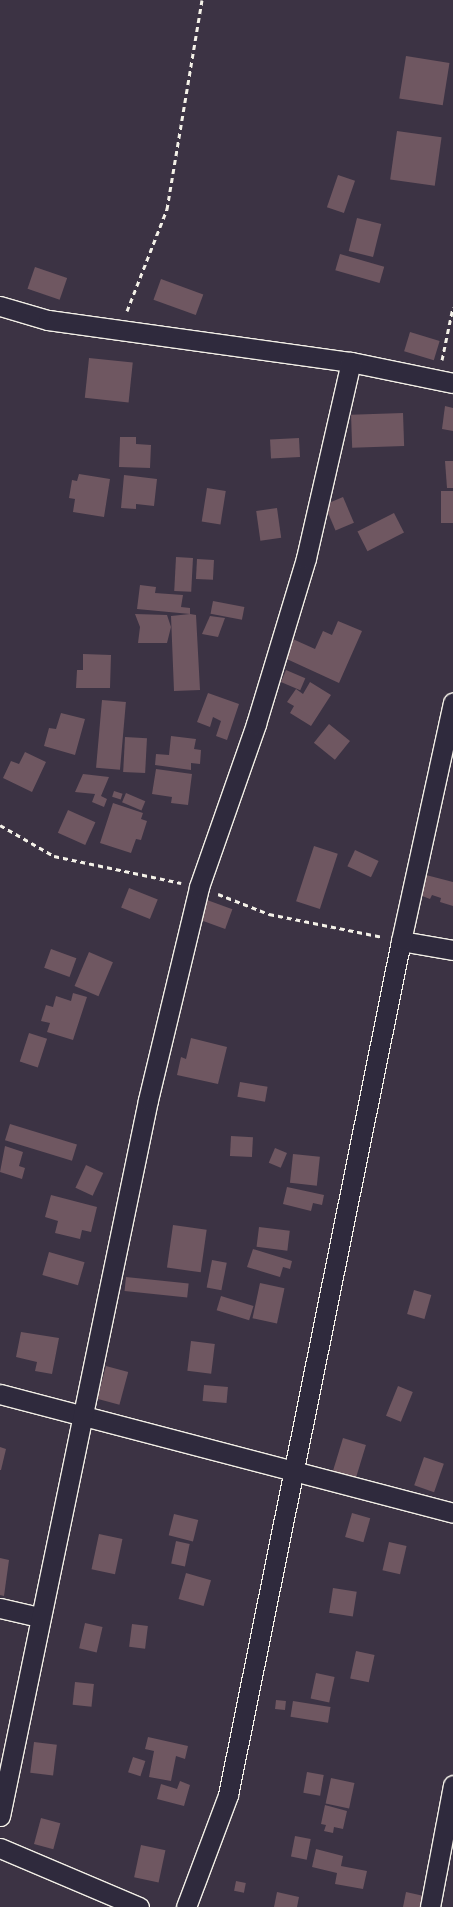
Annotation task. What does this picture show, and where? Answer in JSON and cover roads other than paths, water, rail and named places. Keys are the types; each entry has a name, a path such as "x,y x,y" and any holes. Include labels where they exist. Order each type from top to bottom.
{"street":[{"path":"0,306 48,320 351,362 446,381"},
{"path":"0,1816 81,1416 109,1300 148,1100 199,887 256,724 306,558 351,362"},
{"path":"186,1907 228,1795 401,941 453,703"},
{"path":"401,941 453,950"},
{"path":"0,1394 293,1474 453,1513"},
{"path":"0,1608 39,1617"},
{"path":"430,1907 453,1785"},
{"path":"0,1848 139,1907"}]}
